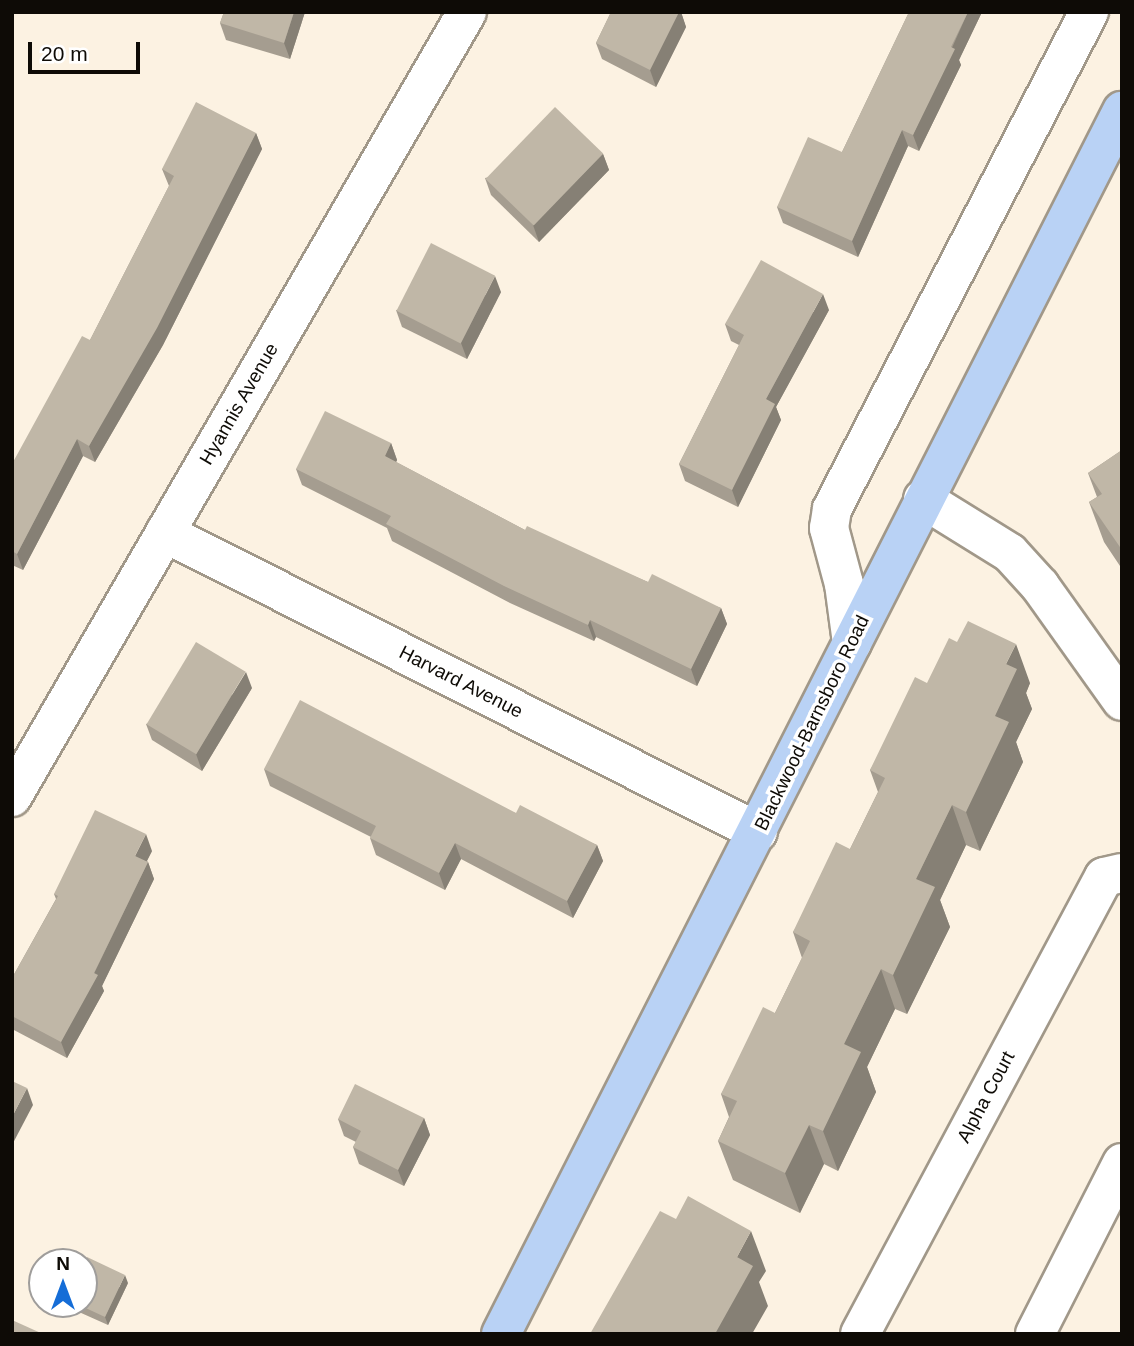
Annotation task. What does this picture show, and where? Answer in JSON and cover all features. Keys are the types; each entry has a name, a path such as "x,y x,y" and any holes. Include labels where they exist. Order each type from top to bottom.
{"main road":[{"name":"Blackwood-Barnsboro Road","path":"501,1334 1122,111"}],"street":[{"name":"Hyannis Avenue","path":"12,797 467,12"},
{"path":"852,643 844,584 829,528 832,509 1089,12"},
{"path":"923,499 1010,553 1040,586 1122,701"},
{"name":"Harvard Avenue","path":"165,533 758,832"},
{"name":"Alpha Court","path":"860,1334 1104,877 1122,873"},
{"path":"1035,1334 1122,1163"}],"building":[{"path":"224,12 294,12 284,43 220,23"},
{"path":"611,12 679,12 650,70 596,43"},
{"path":"909,12 968,12 951,47 955,49 913,135 902,130 852,241 777,207 808,137 842,152"},
{"path":"196,102 256,133 157,328 89,446 77,439 17,554 12,551 12,464 82,336 90,340 174,176 162,169"},
{"path":"555,107 603,154 534,225 486,179"},
{"path":"431,243 495,276 461,343 396,311"},
{"path":"761,260 823,294 766,399 775,404 732,490 679,464 744,335 725,324"},
{"path":"325,411 391,443 385,456 525,530 527,526 648,582 652,574 721,608 691,669 590,620 588,625 504,586 386,524 391,516 296,469"},
{"path":"1122,450 1122,550 1089,502 1102,494 1088,473"},
{"path":"968,621 1016,644 1006,664 1017,669 995,716 1009,722 966,812 952,805 916,879 935,887 893,975 881,969 844,1044 861,1052 823,1131 809,1125 785,1173 718,1141 737,1101 721,1094 763,1007 775,1013 810,941 793,932 836,842 850,849 885,778 870,770 915,677 927,683 949,638 957,642"},
{"path":"196,642 246,672 196,754 147,724"},
{"path":"300,700 516,813 520,805 597,845 567,901 455,843 439,873 370,838 376,826 264,769"},
{"path":"95,810 146,834 135,856 148,862 94,973 98,975 61,1042 12,1016 12,978 58,896 54,894"},
{"path":"12,1081 27,1088 12,1117"},
{"path":"355,1084 424,1118 398,1170 353,1147 361,1131 338,1119"},
{"path":"688,1196 751,1231 737,1257 753,1266 715,1334 590,1334 660,1211 676,1219"},
{"path":"98,1262 125,1275 105,1317 98,1314"},
{"path":"12,1320 43,1334 12,1334"}]}
